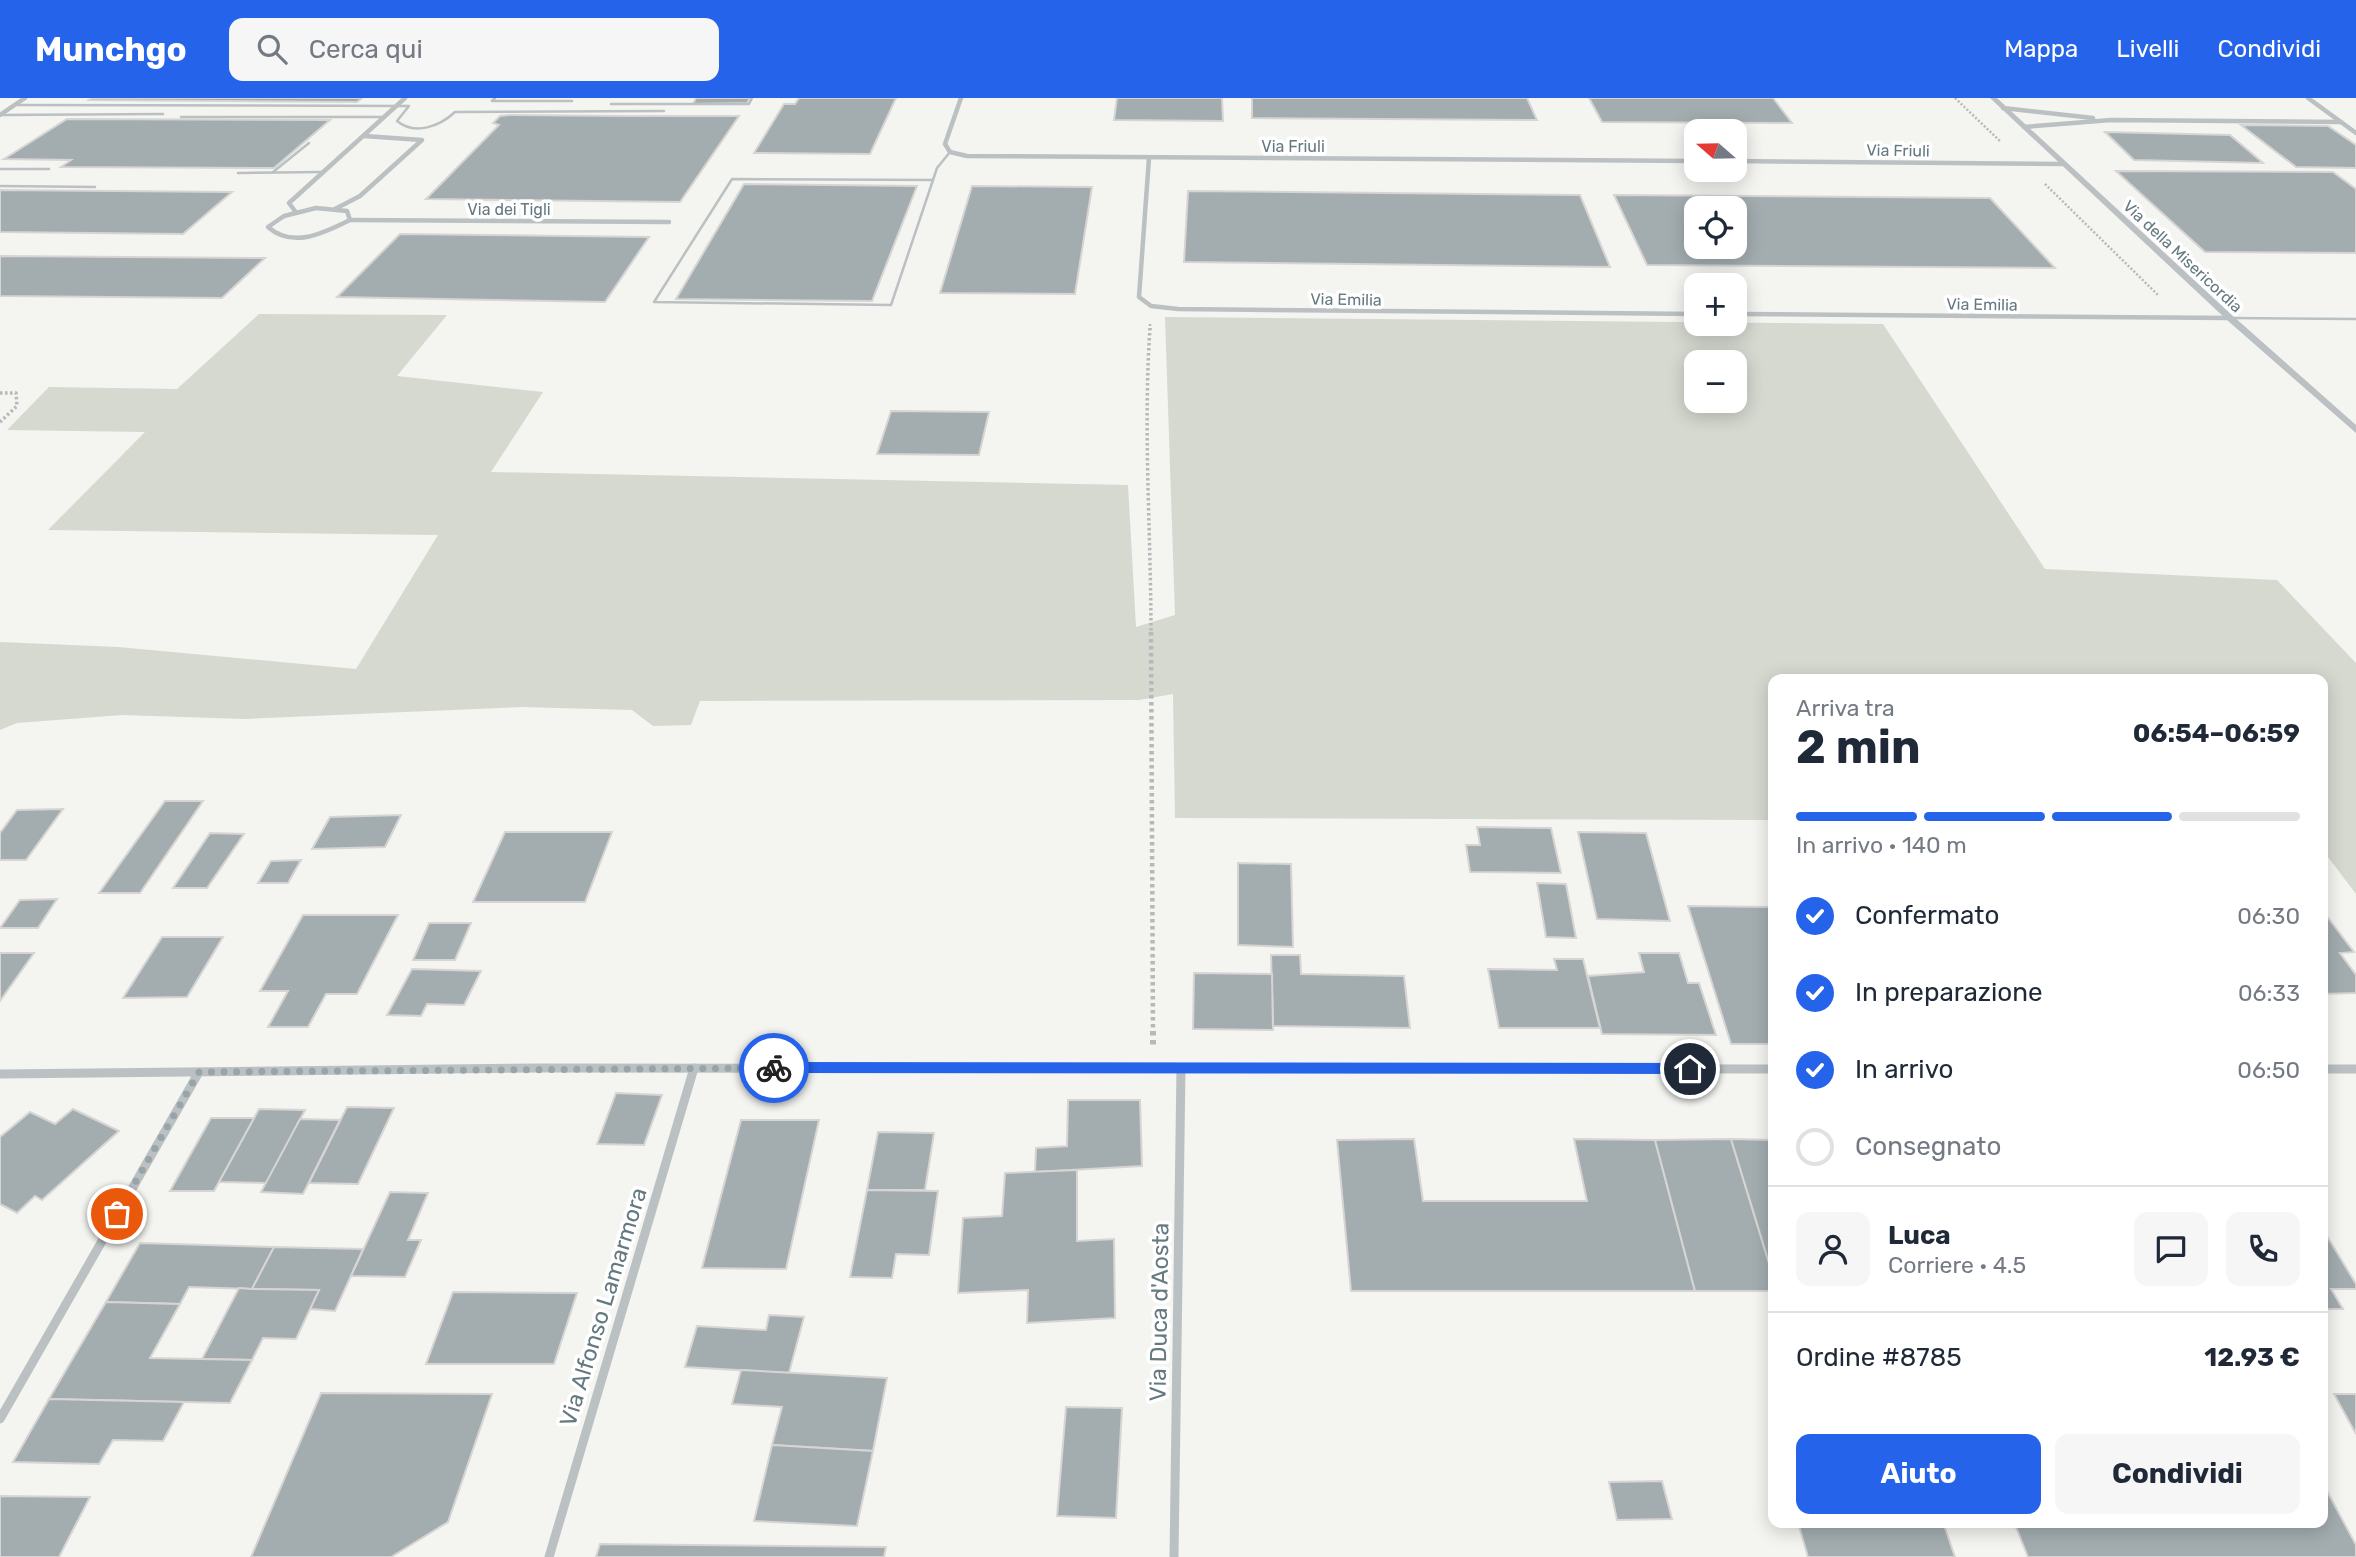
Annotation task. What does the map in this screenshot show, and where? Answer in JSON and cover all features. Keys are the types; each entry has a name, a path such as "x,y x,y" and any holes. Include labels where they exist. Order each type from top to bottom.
{"street":[{"path":"0,115 25,98"},
{"name":"Via dei Tigli","path":"405,98 289,203 295,212 275,220 268,227 274,234 291,239 312,236 350,220 669,222"},
{"path":"950,152 945,144 961,98"},
{"name":"Via della Misericordia","path":"1993,98 2230,318 2356,430"},
{"path":"2308,98 2356,133"},
{"path":"2003,108 2111,120"},
{"path":"2024,127 2111,120 2341,122"},
{"path":"334,209 360,196 422,140 364,136"},
{"name":"Via Friuli","path":"950,152 980,156 1684,161"},
{"path":"1149,158 1139,298 1151,306"},
{"name":"Via Friuli","path":"1747,161 2062,164"},
{"path":"295,212 334,209 346,211 350,220"},
{"name":"Via Emilia","path":"1151,306 1178,309 1684,314"},
{"name":"Via Emilia","path":"1747,314 2230,318"},
{"path":"0,1074 694,1068 1768,1069"},
{"name":"Via Alfonso Lamarmora","path":"549,1557 694,1068"},
{"name":"Via Duca d'Aosta","path":"1174,1557 1181,1068"},
{"path":"2328,1069 2356,1069"},
{"path":"0,1419 199,1072"}],"lane":[{"path":"495,98 492,101 572,101"},
{"path":"611,104 749,104 752,98"},
{"path":"15,105 409,106 397,121 411,129 445,123 455,112 664,111"},
{"path":"0,115 163,114"},
{"path":"181,117 385,117"},
{"path":"273,172 309,143"},
{"path":"933,180 732,178 654,302 891,305 933,180 937,168 950,152"},
{"path":"0,169 49,169"},
{"path":"239,173 323,172"},
{"path":"0,186 95,187"},
{"path":"2230,318 2356,319"}],"path":[{"path":"1955,98 2182,318"},
{"path":"1151,306 1145,405 1152,521 1153,1069"},
{"path":"0,393 16,393 17,406 0,422"}],"shaded area":[{"path":"259,314 447,315 397,376 543,392 491,472 1128,485 1136,627 1175,615 1165,317 1684,322 1684,336 1747,336 1747,323 1883,324 2045,569 2277,580 2356,663 2356,894 2328,857 2328,674 1768,674 1768,820 1175,818 1173,694 1139,700 700,701 691,725 653,726 632,710 522,707 245,719 122,715 17,723 0,730 0,642 118,647 356,669 438,535 48,530 145,432 7,430 49,387 177,389"}],"building":[{"path":"362,98 357,102 89,100"},
{"path":"696,98 750,98 747,103 693,104"},
{"path":"799,98 896,98 870,154 754,153 784,104 795,104"},
{"path":"1117,98 1222,98 1223,121 1114,120"},
{"path":"1252,98 1527,98 1537,120 1252,118"},
{"path":"1589,98 1773,98 1792,123 1747,123 1747,119 1684,119 1684,122 1602,122"},
{"path":"500,116 739,116 680,202 426,199 499,125 493,123"},
{"path":"67,119 330,120 274,168 61,167 71,160 4,159"},
{"path":"2241,125 2328,126 2356,145 2356,168 2296,167"},
{"path":"2105,132 2230,135 2263,163 2134,160"},
{"path":"2116,171 2333,172 2356,189 2356,253 2205,252"},
{"path":"744,184 917,186 872,301 676,299"},
{"path":"972,186 1092,187 1075,294 940,293"},
{"path":"0,190 232,192 183,234 0,232"},
{"path":"1188,191 1580,195 1610,267 1184,262"},
{"path":"1614,195 1739,196 1684,196 1684,259 1747,259 1747,196 1990,198 2055,268 1647,265"},
{"path":"400,234 649,237 605,302 337,297"},
{"path":"0,256 265,258 222,298 0,296"},
{"path":"891,411 989,412 979,455 877,454"},
{"path":"165,801 203,801 140,893 99,893"},
{"path":"63,809 26,860 0,860 0,833 17,810"},
{"path":"401,815 385,847 312,849 330,817"},
{"path":"1477,827 1551,828 1561,873 1470,872 1466,845 1480,845"},
{"path":"505,832 612,832 585,902 473,902"},
{"path":"1578,832 1646,833 1670,921 1597,919"},
{"path":"210,833 244,834 207,888 173,888"},
{"path":"301,860 288,883 258,883 271,861"},
{"path":"1238,863 1291,864 1293,947 1238,945"},
{"path":"1537,883 1566,884 1576,938 1546,937"},
{"path":"57,899 38,928 0,928 20,900"},
{"path":"1688,906 1768,907 1768,1044 1731,1044"},
{"path":"303,915 398,915 357,994 326,994 308,1027 268,1027 288,991 260,991"},
{"path":"2328,918 2354,952 2340,953 2356,975 2356,993 2328,994"},
{"path":"429,923 471,923 455,960 413,960"},
{"path":"162,937 223,937 187,997 123,998"},
{"path":"0,953 34,953 0,1001"},
{"path":"1639,953 1679,953 1688,983 1699,983 1716,1035 1602,1034 1588,976 1644,972"},
{"path":"1271,955 1300,955 1301,974 1404,976 1410,1028 1273,1026"},
{"path":"1554,959 1583,959 1600,1028 1499,1028 1488,969 1557,970"},
{"path":"412,969 481,971 464,1005 427,1004 421,1016 387,1015"},
{"path":"1194,973 1272,974 1273,1030 1193,1029"},
{"path":"616,1093 662,1095 644,1145 597,1144"},
{"path":"1068,1100 1140,1100 1142,1166 1035,1172 1036,1148 1067,1146"},
{"path":"347,1107 394,1108 358,1184 309,1183"},
{"path":"73,1109 119,1131 42,1200 35,1196 17,1213 0,1204 0,1137 30,1112 55,1124"},
{"path":"259,1109 305,1110 267,1183 219,1182"},
{"path":"211,1118 254,1118 214,1191 170,1191"},
{"path":"300,1119 340,1120 303,1194 261,1192"},
{"path":"741,1120 819,1120 786,1269 702,1268"},
{"path":"878,1132 934,1133 925,1190 867,1190"},
{"path":"1414,1139 1423,1201 1587,1201 1574,1139 1655,1140 1695,1291 1351,1291 1337,1140"},
{"path":"1731,1139 1768,1260 1768,1291 1695,1291 1655,1140"},
{"path":"1731,1139 1768,1140 1768,1260"},
{"path":"1077,1170 1077,1241 1114,1239 1115,1318 1027,1323 1028,1290 958,1293 963,1218 1002,1216 1005,1173"},
{"path":"867,1190 938,1191 929,1255 896,1254 892,1278 850,1277"},
{"path":"390,1192 428,1193 408,1240 421,1240 405,1277 351,1276"},
{"path":"2328,1238 2356,1284 2356,1289 2331,1289 2343,1309 2328,1309"},
{"path":"140,1243 274,1247 252,1289 189,1287 180,1304 106,1302"},
{"path":"274,1247 363,1249 335,1311 310,1309 319,1290 252,1289"},
{"path":"239,1288 319,1290 296,1339 263,1338 252,1360 202,1359"},
{"path":"453,1292 577,1293 554,1364 426,1364"},
{"path":"106,1302 180,1304 150,1358 252,1360 230,1403 49,1399"},
{"path":"769,1315 804,1317 789,1373 685,1367 697,1326 766,1330"},
{"path":"741,1370 887,1378 873,1451 772,1445 782,1407 732,1404"},
{"path":"321,1393 492,1394 448,1522 391,1557 251,1557"},
{"path":"2334,1394 2356,1394 2356,1434"},
{"path":"49,1399 184,1402 163,1441 113,1440 99,1464 13,1462"},
{"path":"1066,1407 1122,1408 1116,1518 1057,1516"},
{"path":"772,1445 873,1451 857,1526 754,1521"},
{"path":"1662,1481 1672,1519 1617,1520 1609,1482"},
{"path":"2328,1493 2356,1545 2356,1557 2028,1557 2016,1528 2328,1528"},
{"path":"0,1496 90,1497 59,1557 0,1557"},
{"path":"1800,1528 1945,1528 1955,1557 1808,1557"},
{"path":"600,1544 886,1547 884,1557 596,1557"}],"way so far":[{"path":"117,1214 199,1072 774,1068"}],"route":[{"path":"774,1068 1690,1069"}]}
